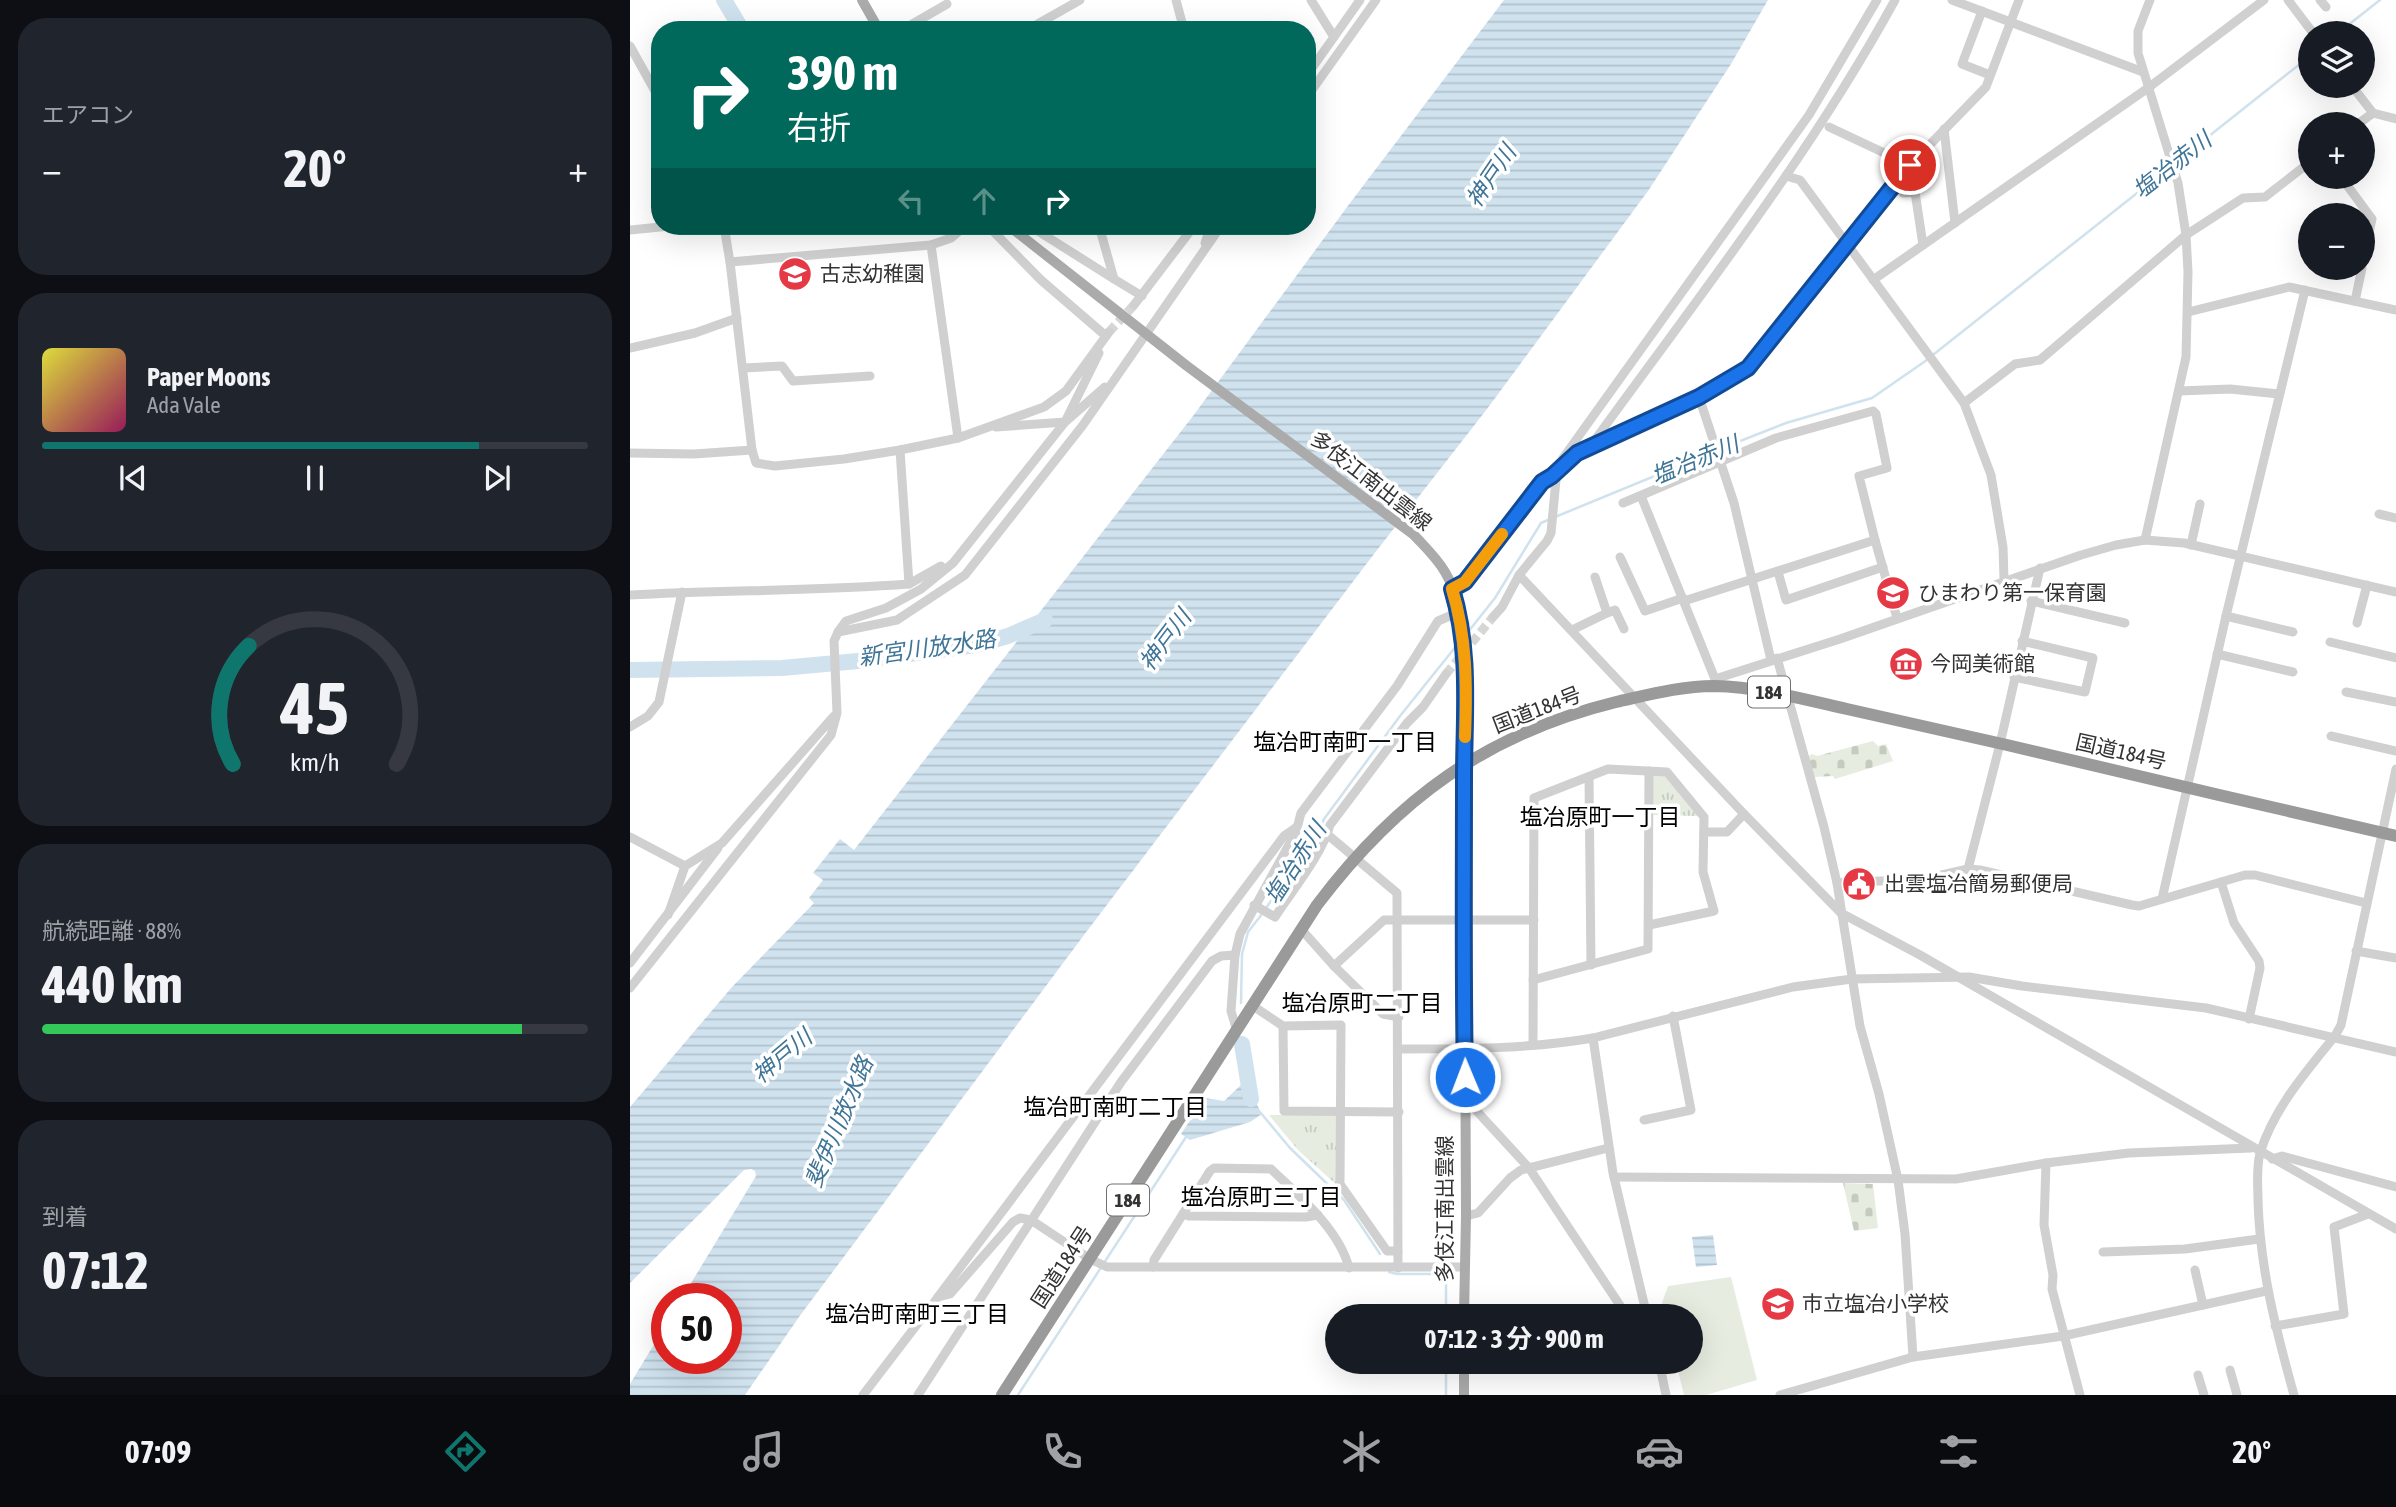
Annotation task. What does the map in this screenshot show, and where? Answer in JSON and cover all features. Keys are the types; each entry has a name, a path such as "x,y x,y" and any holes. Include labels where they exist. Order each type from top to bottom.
{"highway":[{"name":"国道184号","path":"1002,1395 1324,896 1355,858 1402,811 1464,763 1535,727 1573,713 1636,697 1715,683 1785,695 2396,836"}],"main road":[{"path":"862,0 874,21"},
{"name":"多伎江南出雲線","path":"1020,235 1157,343 1414,534 1446,573 1459,612 1465,644 1467,690 1464,763 1464,1304"},
{"path":"1464,1374 1464,1395"}],"street":[{"path":"1045,21 1080,0"},
{"path":"1176,0 1182,21"},
{"path":"1325,0 1313,3 1334,37"},
{"path":"1316,62 1360,0"},
{"path":"1316,84 1376,0"},
{"path":"1552,476 1809,115 1877,0"},
{"path":"1591,445 1786,176 1866,53 1895,0"},
{"path":"1952,0 2143,72"},
{"path":"1452,589 1465,582 1542,482 1577,453 1699,397 1748,368 1910,165 1986,87 2019,0"},
{"path":"2144,540 2186,357 2188,312 2186,235 2178,183 2138,53 2138,32 2150,0"},
{"path":"1873,280 2148,88 2264,0"},
{"path":"2288,0 2304,21"},
{"path":"918,21 947,4"},
{"path":"1982,11 1962,64 1990,75"},
{"path":"630,46 651,84"},
{"path":"2361,98 2372,112"},
{"path":"2375,114 2396,119"},
{"path":"1829,127 1910,165"},
{"path":"1944,129 1955,223"},
{"path":"1964,403 2015,364 2040,360 2186,235 2243,198 2265,197 2298,171"},
{"path":"1786,176 1800,180 1964,403 1991,475 2003,547 2004,580"},
{"path":"1896,182 1903,193 1915,192 1923,245"},
{"path":"630,230 651,228"},
{"path":"726,235 752,450 757,463 775,466 900,450 958,438 1044,407 1066,391 1109,332 1065,422"},
{"path":"730,262 931,245 954,235"},
{"path":"997,235 1041,280 1106,336"},
{"path":"1044,235 1142,296"},
{"path":"1102,235 1114,279"},
{"path":"1134,305 1187,235"},
{"path":"1200,258 1208,235"},
{"path":"838,632 897,620 965,575 1083,425 1215,235"},
{"path":"931,245 958,438"},
{"path":"2355,301 2359,280"},
{"path":"2188,312 2289,286 2396,310"},
{"path":"2162,899 2226,615 2305,290"},
{"path":"630,348 695,333 737,318"},
{"path":"743,368 782,366 793,381 870,376"},
{"path":"630,988 831,735 837,713 834,641 846,621 886,608 921,589 953,563 1065,422 1118,375"},
{"path":"2179,391 2230,389 2279,394"},
{"path":"1699,397 1734,503 1774,659 1824,828 1837,883 1860,1027 1879,1094 1898,1180 1905,1234 1913,1357"},
{"path":"1623,503 1776,438 1873,411 1876,414 1887,467 1859,476 1898,618"},
{"path":"985,427 1065,422"},
{"path":"630,453 694,454 752,450"},
{"path":"900,450 909,584"},
{"path":"1493,617 1502,607 1518,575 1551,533 1556,480 1552,476"},
{"path":"1641,496 1715,683 1774,659 2039,568 2116,545 2144,540 2191,545 2241,555 2396,592"},
{"path":"2191,545 2200,504"},
{"path":"2379,514 2396,518"},
{"path":"1620,556 1645,611 1875,540"},
{"path":"630,595 800,588 849,589 909,584 941,566 953,563"},
{"path":"1778,572 1786,600 1883,568"},
{"path":"1968,869 2000,744 2039,568"},
{"path":"1518,575 1841,914 2194,1111 2396,1229"},
{"path":"1595,577 1607,613"},
{"path":"2357,623 2367,585"},
{"path":"630,727 648,716 659,702 682,592"},
{"path":"2031,601 2125,623"},
{"path":"1572,630 1615,610 1624,629"},
{"path":"1237,1031 1231,1011 1235,955 1240,934 1262,910 1301,813 1397,686 1438,621 1459,612"},
{"path":"2226,615 2293,632"},
{"path":"2014,677 2085,692 2093,658 2022,641"},
{"path":"2330,642 2396,658"},
{"path":"2217,654 2293,671"},
{"path":"1262,910 1275,917 1328,835 1330,825 1446,674"},
{"path":"2346,692 2396,702"},
{"path":"630,963 722,843 837,713"},
{"path":"2331,736 2396,751"},
{"path":"1533,1045 1534,799 1608,769 1667,772 1704,817 1703,872 1714,911 1649,925"},
{"path":"2293,1395 2266,1291 2259,1239 2257,1150 2279,1111 2335,1037 2341,1025 2396,769"},
{"path":"1533,980 1648,949 1649,771"},
{"path":"1589,777 1591,965"},
{"path":"1704,832 1727,832 1744,814"},
{"path":"863,1395 1284,836 1297,827"},
{"path":"1328,835 1397,893 1398,1268"},
{"path":"630,837 685,866"},
{"path":"668,915 685,866 722,843"},
{"path":"1837,883 1924,879 1968,869 2132,905 2245,875 2255,875 2366,902"},
{"path":"2221,882 2234,923 2259,961 2260,968 2249,1019"},
{"path":"1334,966 1384,920 1534,920"},
{"path":"1301,929 1383,1014 1399,1017"},
{"path":"2356,951 2396,958"},
{"path":"918,1395 1121,1082 1212,961 1221,956 1235,955"},
{"path":"1399,1049 1464,1049 1561,1043 1593,1038 1793,987 1852,979 1969,977 2206,1008 2396,1052"},
{"path":"1253,1006 1283,1026 1341,1025 1340,1184 1387,1251 1398,1251"},
{"path":"1644,1120 1691,1110 1673,1016"},
{"path":"1283,1026 1284,1111 1399,1112"},
{"path":"1593,1038 1608,1148 1644,1304"},
{"path":"1473,1107 1529,1168 1619,1304"},
{"path":"1466,1216 1478,1213 1510,1178 1521,1170 1608,1148"},
{"path":"1614,1177 1956,1179 2046,1163 2129,1153 2257,1150"},
{"path":"2273,1159 2282,1156 2396,1187"},
{"path":"2046,1163 2044,1225 2053,1275 2052,1289 2080,1395"},
{"path":"1153,1267 1154,1260 1214,1168 1271,1169 1318,1215 1346,1256 1349,1268"},
{"path":"1183,1214 1318,1215"},
{"path":"2275,1326 2344,1314 2334,1227 2368,1214"},
{"path":"939,1297 950,1294 1013,1222 1020,1218 1031,1220 1090,1259 1107,1267 1464,1267"},
{"path":"2103,1252 2185,1250 2259,1239"},
{"path":"2195,1270 2203,1305"},
{"path":"1780,1395 1913,1357 2063,1336 2266,1291"},
{"path":"2230,1370 2237,1395"},
{"path":"1662,1374 1666,1395"},
{"path":"2198,1375 2204,1395"}],"green space":[{"path":"1873,741 1878,746 1886,744 1893,761 1835,779 1833,776 1814,777 1806,758 1812,754 1817,756"},
{"path":"1655,774 1666,775 1698,816 1652,815 1652,778"},
{"path":"1269,1115 1335,1115 1338,1118 1339,1187 1298,1150"},
{"path":"1843,1183 1873,1184 1878,1228 1854,1231"},
{"path":"1731,1277 1757,1380 1706,1395 1684,1395 1679,1374 1703,1374 1703,1304 1662,1304 1668,1286"}],"water":[{"path":"1504,0 1768,0 1731,64 1648,191 1487,409 1084,935 799,1317 745,1395 630,1395 630,1384 651,1349 651,1374 742,1374 742,1283 691,1283 756,1176 751,1169 744,1170 630,1283 630,1107 732,987 814,903 809,898 823,880 813,873 840,839 854,850 1193,416"},
{"path":"1251,1081 1255,1101 1262,1114 1250,1122 1190,1140 1181,1134 1205,1098 1224,1101 1242,1084"},
{"path":"1713,1235 1717,1265 1696,1267 1692,1237"}],"waterway":[{"path":"724,0 737,21"},
{"name":"塩冶赤川","path":"2353,21 2380,0"},
{"name":"塩冶赤川","path":"1720,449 1786,423 1872,398 1924,362 2298,66"},
{"name":"塩冶赤川","path":"1555,517 1713,452"},
{"name":"塩冶赤川","path":"1468,632 1495,598 1541,523 1548,520"},
{"name":"新宮川放水路","path":"630,670 782,668 858,661 976,645 1008,636 1045,620"},
{"name":"塩冶赤川","path":"1266,908 1317,837 1324,819 1400,716 1461,640"},
{"name":"塩冶赤川","path":"1241,1003 1242,954 1248,932 1262,914"},
{"name":"塩冶赤川","path":"1242,1044 1251,1099"},
{"path":"1260,1112 1290,1148 1344,1200 1380,1254"},
{"path":"1018,1395 1186,1137"},
{"path":"1389,1272 1441,1274 1446,1278 1446,1304"},
{"path":"1446,1374 1446,1395"}],"tunnel":[{"path":"1109,332 1134,305"},
{"path":"1446,674 1493,617"}],"slow traffic":[{"path":"1465,737 1465,644 1452,589 1465,582 1502,534"}],"place":[{"name":"古志幼稚園","path":"795,274"},
{"name":"ひまわり第一保育園","path":"1893,593"},
{"name":"今岡美術館","path":"1906,664"},
{"name":"出雲塩冶簡易郵便局","path":"1859,884"},
{"name":"市立塩冶小学校","path":"1778,1304"}],"district":[{"name":"塩冶町南町一丁目","path":"1345,742"},
{"name":"塩冶原町一丁目","path":"1600,817"},
{"name":"塩冶原町二丁目","path":"1362,1003"},
{"name":"塩冶町南町二丁目","path":"1115,1107"},
{"name":"塩冶原町三丁目","path":"1261,1197"},
{"name":"塩冶町南町三丁目","path":"917,1314"}],"route":[{"path":"1465,1077 1464,763 1467,690 1465,644 1452,589 1465,582 1542,482 1577,453 1699,397 1748,368 1910,165"}],"water label":[{"name":"神戸川","path":"1491,176"},
{"name":"神戸川","path":"1165,640"},
{"name":"神戸川","path":"782,1056"},
{"name":"斐伊川放水路","path":"839,1122"}]}
